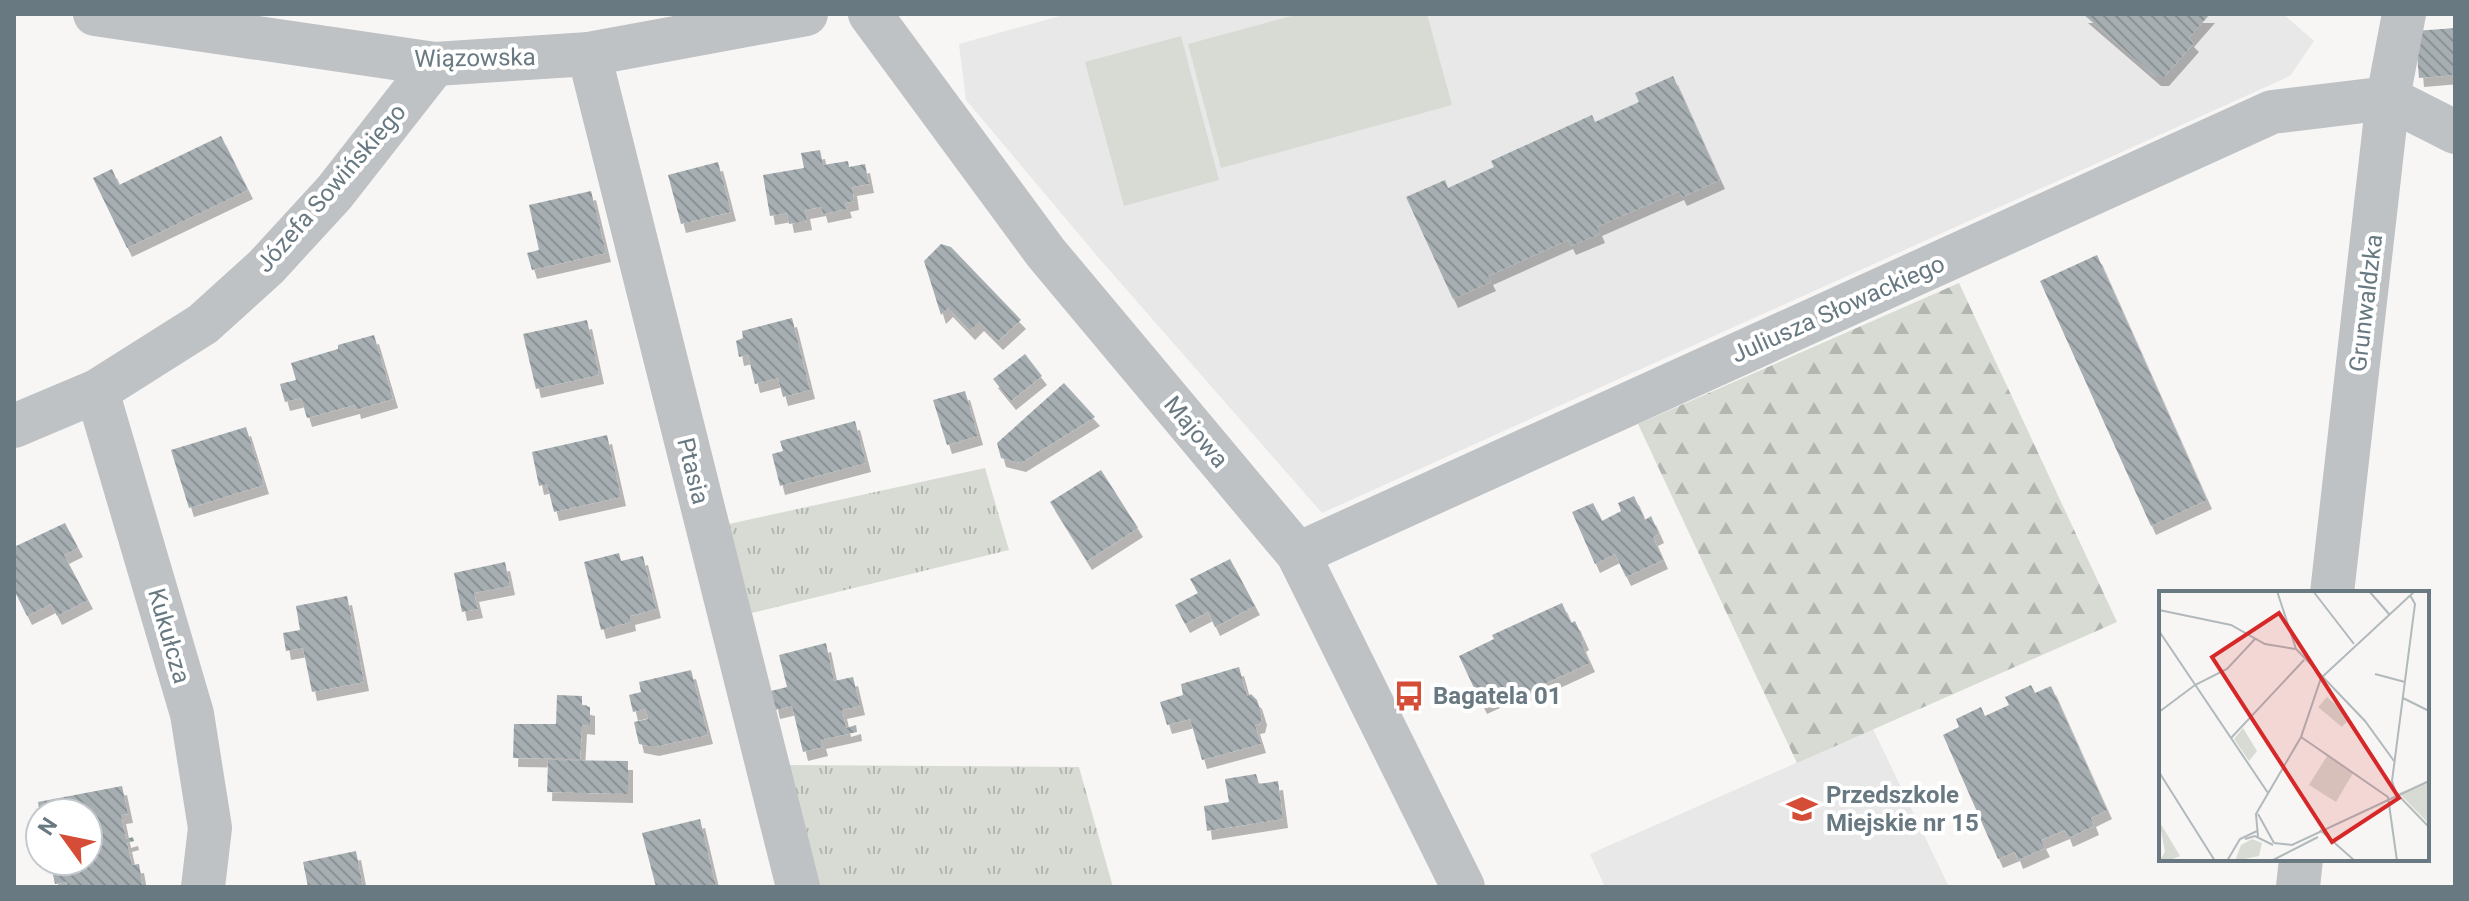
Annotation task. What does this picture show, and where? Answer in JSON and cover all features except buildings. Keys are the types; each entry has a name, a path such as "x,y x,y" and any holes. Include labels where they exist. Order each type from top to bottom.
{"street":[{"name":"Wiązowska","path":"95,14 435,64 589,54 806,14"},
{"name":"Majowa","path":"870,14 1046,253 1298,554 1463,887"},
{"name":"Grunwaldzka","path":"2332,591 2388,98 2404,14"},
{"name":"Ptasia","path":"589,54 798,887"},
{"name":"Józefa Sowińskiego","path":"14,426 97,391 203,324 266,267 334,193 435,64"},
{"name":"Juliusza Słowackiego","path":"1298,554 2272,112 2388,98"},
{"path":"2388,98 2455,132"},
{"name":"Kukułcza","path":"97,391 192,714 210,828 203,887"},
{"path":"2298,887 2301,861"}],"shaded area":[{"path":"1067,14 2283,14 2314,41 2290,76 1322,513 1098,257 966,100 959,44"},
{"name":"Przedszkole Miejskie nr 15","path":"1873,729 1949,887 1605,887 1590,854"}],"green space":[{"path":"1299,14 1427,14 1452,105 1221,168 1188,44"},
{"path":"1181,36 1219,180 1124,206 1085,62"},
{"path":"1959,283 2117,622 1797,763 1638,424"},
{"path":"985,468 1009,550 752,613 729,524"},
{"path":"789,765 1079,767 1113,887 819,887"}],"place":[{"name":"Bagatela 01","path":"1409,696"},
{"name":"Przedszkole Miejskie nr 15","path":"1802,809"}]}
